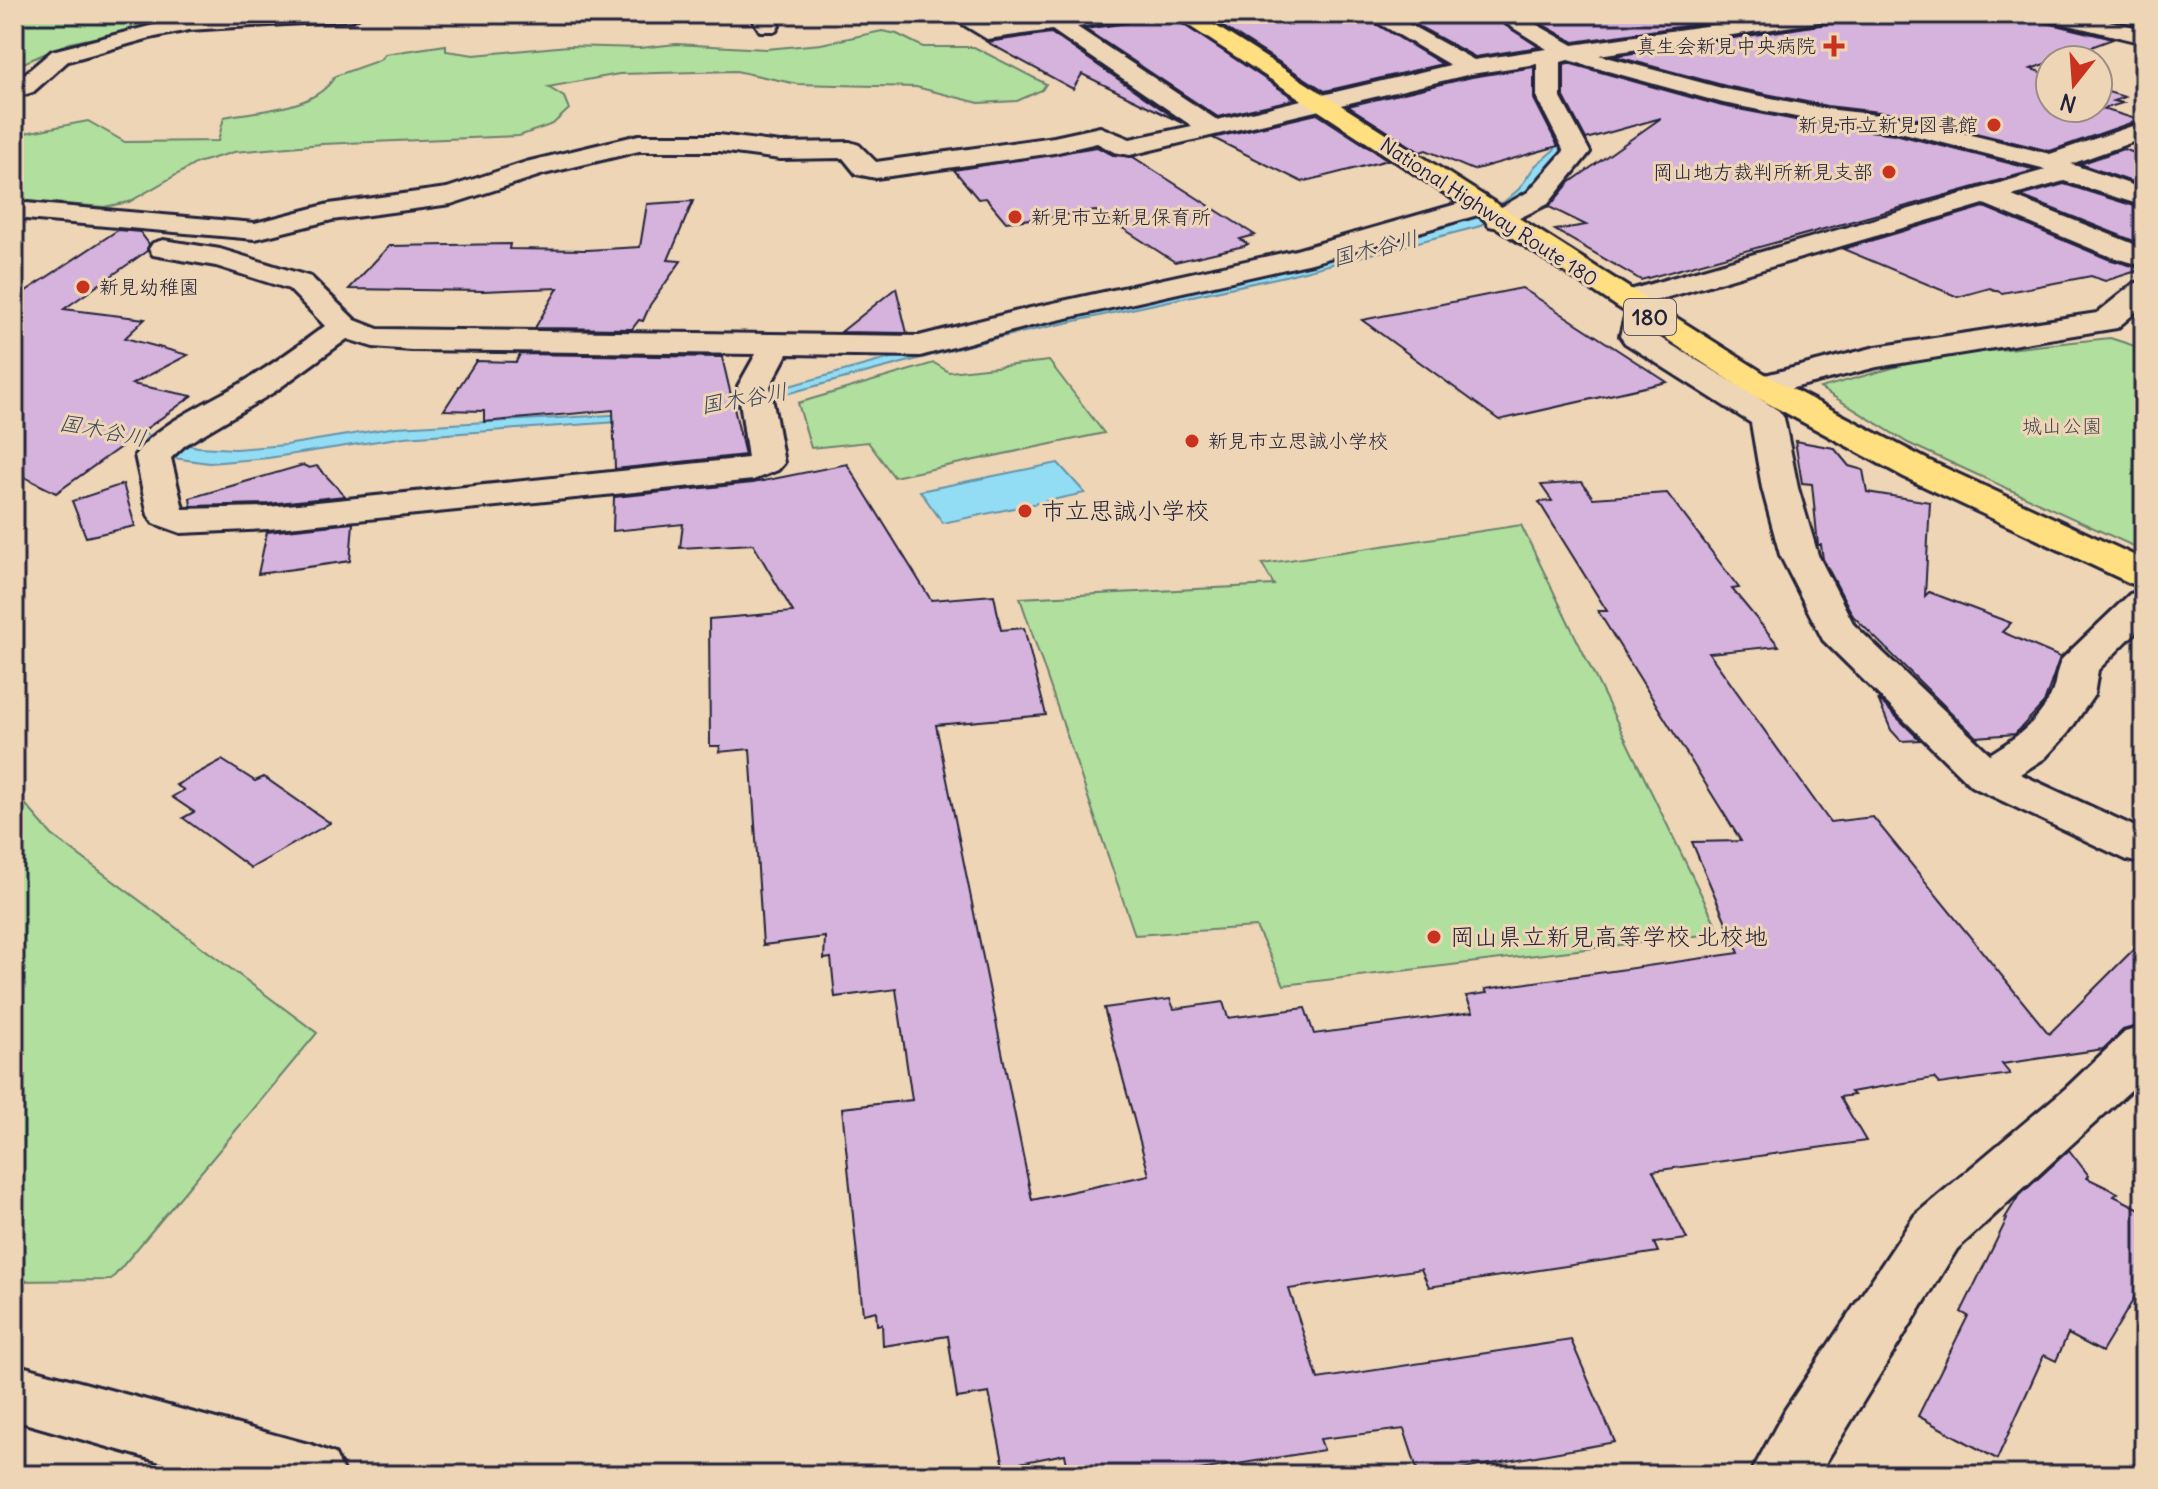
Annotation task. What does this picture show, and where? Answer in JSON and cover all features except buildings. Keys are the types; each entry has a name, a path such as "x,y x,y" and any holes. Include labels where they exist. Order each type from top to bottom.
{"highway":[{"name":"National Highway Route 180","path":"1182,14 1761,386 2143,595"}],"street":[{"path":"14,91 25,87 60,56 146,32 189,23 352,14"},
{"path":"957,14 987,32 1127,14"},
{"path":"1374,14 1471,67"},
{"path":"1502,14 1568,52 1723,96 1827,116 1896,124 2058,167 2144,198"},
{"path":"2052,14 2144,36"},
{"path":"14,210 255,231 329,212 451,196 535,168 639,143 719,143 780,151 850,150 865,168 876,170 1054,145 1100,135 1123,147 1130,147 1471,67 1820,15"},
{"path":"1056,23 1212,128"},
{"path":"14,228 157,247 220,258 260,270 300,283 344,327 373,338 411,341 920,346 1026,318 1488,213 1538,198 1577,152 1549,98 1549,58 1568,52"},
{"path":"2144,130 1985,195 1634,306 1636,336 1767,418 1780,488 1799,555 1837,631 1987,776 2144,849"},
{"path":"1985,195 2119,250 2144,257"},
{"path":"1761,386 1876,357 2106,321 2144,290"},
{"path":"344,327 262,385 163,446 166,515 181,522 268,518 753,469 766,463 755,398 777,344"},
{"path":"1987,776 2029,749 2053,724 2073,695 2078,667 2143,595"},
{"path":"1783,1475 1808,1430 1936,1232 2085,1103 2144,1046"},
{"path":"14,1392 312,1475"}],"green space":[{"path":"14,14 307,14 198,16 70,43 14,67"},
{"path":"882,31 897,34 923,47 974,47 1046,84 1042,90 1017,101 979,103 916,87 797,84 736,71 619,74 548,87 564,97 569,109 553,124 519,136 322,144 234,152 197,163 129,202 104,207 14,200 14,135 88,121 125,142 218,141 224,117 301,102 315,96 335,76 380,60 385,54 446,45 446,51 474,55 568,46 640,48 676,44 766,49 821,44"},
{"name":"城山公園","path":"2110,338 2144,349 2144,551 1908,443 1820,388 1932,357"},
{"path":"1049,361 1104,433 894,477 868,442 811,448 798,403 934,363 949,372"},
{"path":"1521,525 1720,933 1284,985 1256,927 1135,935 1020,598 1274,585 1262,564"},
{"path":"14,791 52,835 317,1033 111,1280 14,1281"}],"water":[{"name":"国木谷川","path":"1486,14 1497,14 1542,43 1573,151 1524,201 1477,227 1285,276 997,338 778,396 775,400 647,420 404,437 268,458 209,463 173,458 14,407 128,427 153,437 198,447 235,449 286,445 396,427 647,413 771,391 931,347 1458,219 1504,202 1519,189 1535,166 1555,149 1528,87 1528,62 1525,56 1529,52 1529,42"},
{"path":"1058,463 1085,493 943,523 920,491"}],"place":[{"name":"真生会新見中央病院","path":"1834,46"},
{"name":"新見市立新見図書館","path":"1994,125"},
{"name":"岡山地方裁判所新見支部","path":"1889,172"},
{"name":"新見市立新見保育所","path":"1015,217"},
{"name":"新見幼稚園","path":"83,287"},
{"name":"新見市立思誠小学校","path":"1192,441"},
{"name":"市立思誠小学校","path":"1025,511"},
{"name":"岡山県立新見高等学校 北校地","path":"1434,937"}]}
